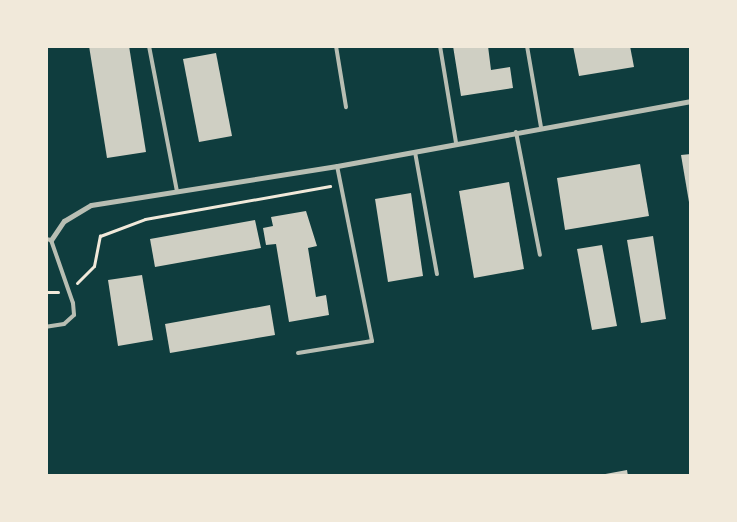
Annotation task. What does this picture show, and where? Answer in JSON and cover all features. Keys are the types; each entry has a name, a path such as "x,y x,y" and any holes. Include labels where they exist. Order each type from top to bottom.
{"street":[{"path":"49,239 64,221 90,205 337,166 541,127 691,101"}],"lane":[{"path":"149,46 177,192"},
{"path":"336,46 346,107"},
{"path":"440,46 456,143"},
{"path":"527,46 541,127"},
{"path":"516,132 540,255"},
{"path":"415,152 437,274"},
{"path":"298,353 372,342 337,166"},
{"path":"46,327 64,324 74,315 68,288 49,239"}],"path":[{"path":"46,292 68,288 84,279 94,266 100,236 145,219 340,184"}],"building":[{"path":"89,46 129,46 146,152 107,158"},
{"path":"453,46 488,46 491,70 510,67 513,88 461,96"},
{"path":"573,46 630,46 634,67 579,76"},
{"path":"216,53 232,136 199,142 183,59"},
{"path":"691,154 691,208 690,208 681,155"},
{"path":"640,164 649,216 565,230 557,178"},
{"path":"509,182 524,269 474,278 459,191"},
{"path":"411,193 423,276 388,282 375,199"},
{"path":"306,211 317,246 308,248 316,297 326,295 329,315 289,322 276,244 266,245 263,228 273,226 271,217"},
{"path":"255,220 261,248 155,267 150,239"},
{"path":"653,236 666,319 641,323 627,240"},
{"path":"602,245 617,326 592,330 577,249"},
{"path":"142,275 153,340 118,346 108,280"},
{"path":"270,305 275,335 170,353 165,324"},
{"path":"627,470 628,476 600,475"}]}
